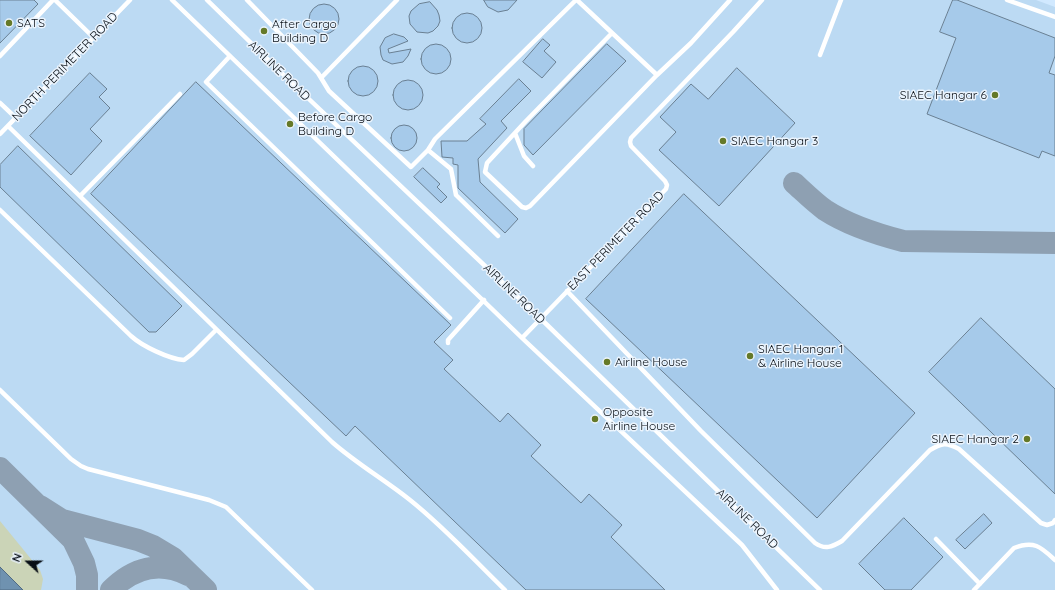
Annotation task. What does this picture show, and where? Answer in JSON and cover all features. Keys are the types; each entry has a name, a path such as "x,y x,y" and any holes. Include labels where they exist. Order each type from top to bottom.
{"lane":[{"path":"0,56 54,0 94,38"},
{"name":"NORTH PERIMETER ROAD","path":"0,134 130,0"},
{"name":"AIRLINE ROAD","path":"172,0 522,338 742,545 776,590"},
{"name":"AIRLINE ROAD","path":"207,0 298,89 541,319 820,590"},
{"path":"247,0 321,78 329,91 410,166 413,166 428,150 435,139 576,0 657,75"},
{"path":"321,78 397,0"},
{"path":"612,33 487,163 485,172 522,207 526,208 530,206 657,75 691,43 730,0"},
{"name":"EAST PERIMETER ROAD","path":"522,338 666,189 667,185 665,181 631,146 631,138 734,32 762,0"},
{"path":"820,55 841,0"},
{"path":"1007,0 1055,17"},
{"path":"230,56 206,82 450,318"},
{"path":"80,196 180,94"},
{"path":"0,102 16,118"},
{"path":"8,126 332,442 348,456 392,487 428,516 505,590"},
{"path":"515,133 524,156 533,166"},
{"path":"428,150 451,169 456,194 498,236"},
{"path":"0,210 141,344 173,358 184,360 216,330"},
{"path":"567,291 701,430 815,543 822,548 834,546 842,541 930,450 944,443 959,448 1041,523 1046,525 1055,520"},
{"path":"448,343 448,340 462,323 484,300"},
{"path":"0,390 71,459 81,466 209,500 226,507 312,590"},
{"path":"936,539 980,584"},
{"path":"974,590 1014,548 1022,545 1030,544 1039,546 1055,560"}],"shaded area":[{"path":"0,0 1036,0 1055,7 1055,590 0,590"},
{"path":"0,567 23,590 0,590"}],"green space":[{"path":"0,521 40,570 43,579 41,590 23,590 0,567"}],"building":[{"name":"SATS","path":"0,0 34,0 38,4 0,43"},
{"path":"484,0 517,0 508,10 498,12 488,7"},
{"name":"SIAEC Hangar 6","path":"953,0 957,0 1055,38 1055,56 1049,73 1055,75 1055,156 1042,151 1039,158 927,114 956,38 940,32"},
{"path":"430,2 437,10 439,15 440,21 438,26 433,31 428,33 417,32 410,24 409,16 411,11 419,4"},
{"path":"324,4 330,5 338,13 338,25 330,33 324,34 318,33 310,25 309,19 310,13 318,5"},
{"path":"467,13 478,17 482,28 478,39 467,43 456,39 452,28 456,17"},
{"path":"394,34 404,37 408,41 388,49 389,53 411,49 403,62 392,64 383,60 380,47 385,38"},
{"path":"543,39 550,45 544,51 556,62 542,78 523,62"},
{"path":"436,44 447,48 451,59 447,70 436,74 425,70 421,59 425,48"},
{"path":"607,44 626,61 533,155 524,145 524,129"},
{"path":"363,66 374,70 378,81 374,92 363,96 352,92 348,81 352,70"},
{"name":"SIAEC Hangar 3","path":"737,68 795,123 719,206 659,150 676,132 660,117 691,84 708,99"},
{"path":"90,73 107,89 99,97 110,108 90,129 102,141 71,175 30,136"},
{"path":"519,79 531,91 501,121 507,128 478,159 480,182 518,219 505,233 458,188 458,165 453,164 453,158 442,157 441,141 467,141 486,124 480,119"},
{"path":"408,80 419,84 423,95 419,106 408,110 397,106 393,95 397,84"},
{"path":"196,82 451,325 434,342 453,360 444,369 500,422 508,413 541,445 531,456 581,503 589,494 622,525 611,537 665,590 526,590 355,426 346,436 91,194"},
{"path":"404,125 413,129 417,138 413,147 404,151 395,147 391,138 395,129"},
{"path":"18,146 182,306 156,332 149,332 0,187 0,165"},
{"path":"423,168 440,184 437,187 447,197 441,203 414,177"},
{"name":"SIAEC Hangar 1 & Airline House","path":"684,194 915,413 817,518 586,299"},
{"name":"SIAEC Hangar 2","path":"981,318 1055,389 1055,494 929,372"},
{"path":"984,514 992,523 965,549 956,540"},
{"path":"904,518 943,557 911,590 885,590 859,564"}],"taxiway":[{"path":"794,183 817,204 843,220 862,228 903,241 1055,243"},
{"path":"0,468 73,540 84,563 87,575 87,590"},
{"path":"40,506 62,520 138,540 153,546 173,558 206,590"},
{"path":"111,590 128,576 157,567 177,570 188,575"}],"place":[{"name":"SATS","path":"9,23"},
{"name":"After Cargo Building D","path":"264,31"},
{"name":"SIAEC Hangar 6","path":"995,95"},
{"name":"Before Cargo Building D","path":"290,124"},
{"name":"SIAEC Hangar 3","path":"723,141"},
{"name":"SIAEC Hangar 1 & Airline House","path":"750,356"},
{"name":"Airline House","path":"607,362"},
{"name":"Opposite Airline House","path":"595,419"},
{"name":"SIAEC Hangar 2","path":"1027,439"}]}
